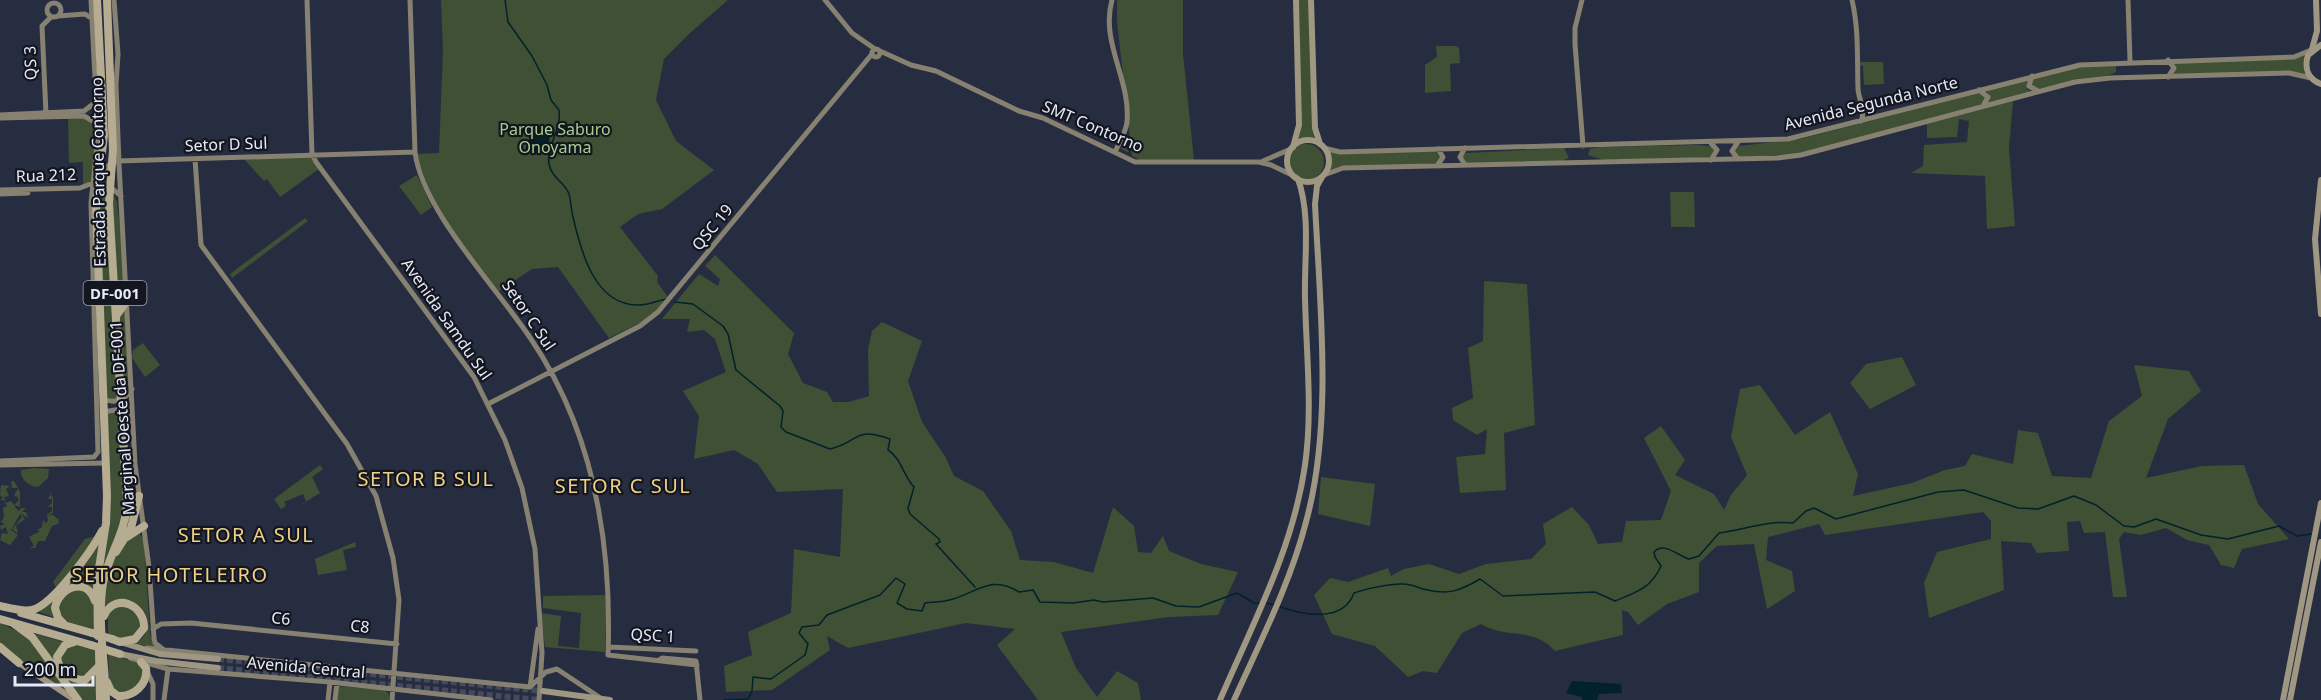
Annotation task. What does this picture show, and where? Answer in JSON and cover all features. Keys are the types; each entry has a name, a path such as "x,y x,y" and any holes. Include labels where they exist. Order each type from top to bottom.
{"highway":[{"name":"Estrada Parque Contorno","path":"97,0 104,135 96,184 95,264 99,417 104,440 106,524 97,581 96,608 100,700"},
{"name":"Estrada Parque Contorno","path":"106,700 103,582 126,511 109,186 115,163 107,0"},
{"path":"109,26 117,18"},
{"path":"111,94 117,105"},
{"path":"116,316 126,302"},
{"path":"112,558 126,538 134,519 138,496"},
{"path":"0,606 29,611 45,603 88,553 106,524"},
{"path":"126,538 144,526"},
{"path":"67,626 58,618 55,608 64,591 74,586 85,587 92,593 96,608"},
{"path":"0,606 116,641 135,639 142,633 144,623 140,613 126,603 115,603 106,610 103,621"},
{"path":"0,619 120,654"},
{"path":"13,623 32,637 77,700"},
{"path":"80,642 69,643 61,648 57,657 60,667 68,675 81,680 88,678 99,666"},
{"path":"0,649 19,663"},
{"path":"105,678 114,694 127,696 141,687 147,672 141,662"}],"main road":[{"path":"55,17 61,8 61,0"},
{"path":"91,203 96,184 98,124 91,18 92,0"},
{"name":"Marginal Oeste da DF-001","path":"114,0 117,18 115,163 121,196 138,496 144,526 155,643 164,650"},
{"path":"307,0 312,154"},
{"name":"Setor C Sul","path":"410,0 415,152 419,173 435,207 532,341 550,372 578,437 598,505 609,576 608,656 697,663 700,700"},
{"path":"836,0 827,3 852,33 876,53"},
{"path":"1112,0 1109,12 1114,59 1123,75 1127,120 1115,152"},
{"path":"1220,700 1289,536 1300,495 1307,446 1308,386 1303,199 1297,178 1287,161 1299,125 1296,0"},
{"path":"1234,700 1282,594 1302,537 1316,476 1320,436 1321,374 1315,204 1329,164 1315,128 1311,0"},
{"path":"1582,0 1575,28 1575,44 1582,146"},
{"path":"1852,0 1857,27 1859,93 1864,112 1870,119"},
{"path":"2128,0 2130,61"},
{"path":"2316,0 2317,31 2306,67 2311,78 2320,85"},
{"path":"69,14 54,1 46,10 55,17 85,14 91,18"},
{"path":"85,14 91,9"},
{"name":"QS 3","path":"46,114 42,26 55,17"},
{"path":"2312,50 2321,45"},
{"name":"Avenida Segunda Norte","path":"1322,146 1340,152 1711,143 1797,138 2088,63 2294,57 2312,50"},
{"name":"SMT Contorno","path":"876,53 936,72 1018,111 1043,118 1115,152 1147,164 1259,162 1271,165 1297,178"},
{"name":"QSC 19","path":"488,404 640,326 658,312 876,53"},
{"path":"2168,60 2174,68 2168,77"},
{"name":"Avenida Segunda Norte","path":"1323,176 1343,168 1738,159 1801,155 2040,91 2095,79 2289,73 2311,78"},
{"path":"2032,76 2029,86 2040,91"},
{"path":"1979,90 1988,97 1983,106"},
{"path":"0,117 69,114 89,110 97,101"},
{"path":"1861,121 1864,112"},
{"path":"0,117 69,114 88,117 98,124"},
{"path":"1293,147 1308,141 1322,146"},
{"path":"1738,142 1732,151 1738,159"},
{"path":"1711,143 1717,150 1711,159"},
{"name":"SMT Contorno","path":"1259,162 1293,147"},
{"path":"1465,148 1460,157 1465,165"},
{"path":"1437,166 1443,157 1438,149"},
{"name":"Setor D Sul","path":"115,163 415,152"},
{"name":"Avenida Samdu Sul","path":"312,154 340,198 456,352 488,404 514,462 530,521 538,581 542,653 541,695"},
{"path":"195,159 201,245 347,444 370,482 388,537 399,600 392,700"},
{"name":"Rua 212","path":"84,190 96,184 115,163"},
{"path":"1297,178 1311,182 1323,176"},
{"path":"2321,180 2315,228 2321,314"},
{"path":"96,184 109,186 121,196"},
{"name":"Rua 212","path":"0,192 80,188 96,184"},
{"path":"0,192 84,190 89,195 91,203 95,264"},
{"path":"2317,262 2321,254"},
{"path":"1307,377 1315,379 1321,374"},
{"path":"1308,386 1316,384 1321,386"},
{"path":"100,397 109,402 120,400 132,389"},
{"path":"0,463 91,457 98,454 99,417 121,409 128,414 133,423"},
{"path":"0,463 105,463"},
{"path":"2290,700 2316,550 2321,506"},
{"path":"2283,700 2316,550 2321,542"},
{"path":"152,615 161,624 153,629"},
{"path":"530,687 539,621"},
{"name":"C6","path":"161,624 196,624 320,636"},
{"name":"C8","path":"320,636 397,644"},
{"path":"116,641 160,654 218,659"},
{"name":"Avenida Central","path":"135,647 530,687"},
{"name":"QSC 1","path":"609,647 696,651"},
{"path":"534,648 542,653"},
{"path":"120,654 156,661 218,668"},
{"name":"Avenida Central","path":"120,654 168,669 333,682 491,700"},
{"path":"19,663 65,697 77,700"},
{"path":"164,700 168,669"},
{"path":"530,687 546,672 557,669 605,699"},
{"path":"147,672 153,684 153,700"},
{"path":"328,700 333,682"},
{"path":"333,682 335,700"},
{"path":"541,695 610,700"}],"green space":[{"name":"Parque Saburo Onoyama","path":"441,0 728,0 664,59 656,100 676,141 714,170 662,209 638,214 620,227 658,276 657,282 670,300 654,316 609,338 558,267 532,269 496,293 461,243 431,192 417,154 439,153 443,50"},
{"path":"1117,0 1183,0 1183,54 1194,160 1140,160 1132,156 1131,146 1128,152 1121,149 1127,137 1130,138 1117,21"},
{"path":"1299,0 1309,0 1314,139 1298,140 1301,126"},
{"path":"1436,46 1459,48 1460,63 1450,64 1451,91 1425,93 1425,65 1437,57"},
{"path":"2307,54 2307,76 2300,73 2173,75 2176,68 2173,63"},
{"path":"1859,62 1883,62 1884,84 1864,85 1863,66 1859,65"},
{"path":"2116,64 2116,72 2109,75 2038,89 2031,86 2033,78 2080,66"},
{"path":"2029,78 2027,89 2031,91 1988,103 1988,93 1985,90"},
{"path":"1978,93 1984,94 1986,100 1983,104 1801,154 1739,157 1735,152 1739,146 1801,139"},
{"path":"2013,101 2009,148 2015,226 1987,229 1985,176 1911,173 1923,166 1924,145 1967,142 1969,121 1959,119 1957,137 1927,138 1927,124"},
{"path":"68,118 87,119 95,127 93,180 83,186 83,162 69,163"},
{"path":"1306,144 1319,149 1324,162 1319,175 1306,180 1293,175 1288,162 1293,149"},
{"path":"1711,146 1715,152 1711,159 1607,161 1588,155 1590,149 1601,147"},
{"path":"1564,148 1569,158 1559,162 1466,163 1462,157 1466,153"},
{"path":"1328,150 1435,151 1440,156 1440,162 1435,165 1351,167 1327,171 1330,164"},
{"path":"311,156 319,169 280,197 267,179 264,181 244,159"},
{"path":"417,175 432,207 421,215 399,186"},
{"path":"107,188 106,209 118,400 105,397 98,212 101,189"},
{"path":"112,191 117,202 124,275 124,289 119,310"},
{"path":"1670,192 1694,192 1695,227 1671,227"},
{"path":"305,218 308,221 232,278 230,274"},
{"path":"715,255 794,333 788,354 803,383 827,392 833,402 849,402 869,396 868,350 872,331 882,322 922,341 908,381 922,422 946,458 954,476 983,491 1011,531 1020,560 1054,562 1093,573 1113,507 1134,526 1138,552 1151,553 1163,536 1169,551 1201,564 1238,572 1218,615 1169,617 1061,632 1076,668 1097,697 1117,671 1138,683 1141,700 1038,700 997,645 1015,629 966,623 848,648 827,636 830,650 772,690 726,692 724,666 752,655 748,632 791,613 794,549 840,557 843,489 777,492 758,464 734,450 694,459 699,416 683,391 726,372 715,339 704,330 687,332 690,319 662,319 699,274 718,286 720,279 705,266"},
{"path":"1484,281 1527,284 1535,425 1504,433 1506,490 1460,493 1456,457 1485,454 1487,429 1477,435 1453,420 1452,408 1473,398 1468,348 1483,341"},
{"path":"125,307 131,390 124,397 119,319"},
{"path":"143,343 160,365 145,377 132,358 133,350"},
{"path":"1902,357 1916,385 1870,409 1850,383 1866,364"},
{"path":"2134,365 2189,371 2201,391 2168,419 2146,478 2202,466 2244,465 2258,504 2289,539 2242,549 2234,568 2221,565 2209,545 2187,540 2166,528 2141,535 2124,532 2119,539 2127,597 2113,597 2105,532 2084,533 2080,521 2067,522 2069,551 2037,553 2031,543 2001,541 2004,590 1929,618 1924,583 1937,552 1991,539 1991,521 1983,512 1825,535 1819,524 1768,537 1766,560 1792,571 1795,591 1767,609 1754,544 1717,546 1699,563 1699,592 1667,604 1638,625 1628,612 1622,610 1623,635 1555,651 1538,638 1491,629 1481,624 1462,633 1437,673 1423,671 1408,677 1375,646 1332,634 1314,595 1330,578 1348,582 1388,568 1391,576 1404,569 1429,564 1459,574 1486,564 1531,559 1546,544 1543,524 1572,507 1589,525 1598,544 1622,542 1626,521 1661,520 1671,491 1644,438 1661,426 1685,460 1675,475 1714,494 1724,510 1731,495 1747,475 1731,437 1740,389 1760,385 1795,435 1830,412 1858,474 1853,496 1912,483 1945,470 1965,466 1972,454 2013,464 2018,430 2038,433 2052,476 2091,478 2109,421 2142,396"},
{"path":"118,412 125,512 99,584 105,547 107,413"},
{"path":"320,465 323,469 312,477 320,493 297,507 306,501 303,494 284,502 286,506 281,509 274,499"},
{"path":"49,469 48,478 38,487 25,482 21,473 21,470"},
{"path":"1321,477 1375,484 1370,526 1318,514"},
{"path":"11,481 14,481 18,488 12,488"},
{"path":"1,485 10,486 6,489 9,496 4,497 6,503 11,501 14,505 19,500 14,496 18,488 20,507 15,505 15,507 19,511 21,508 26,508 22,512 26,512 28,518 20,513 25,519 16,525 18,534 12,529 22,517 20,514 11,530 18,535 10,545 0,540 2,533 8,534 6,527 1,530 0,526 5,524 1,522 4,517 3,508 7,506 4,500 0,500 3,498 0,495"},
{"path":"50,495 53,497 53,513 48,516 53,515 59,520 58,524 52,526 45,541 38,541 35,548 29,548 34,546 29,537 40,531 37,530 42,527 43,520 46,523 48,521 47,515 52,511 52,507 48,507 52,503 52,499 48,499"},
{"path":"139,533 144,540 150,635 156,648 135,644 144,635 148,626 143,609 136,603 126,600 105,606 108,574 117,553 130,538"},
{"path":"99,535 57,589 53,582 85,539"},
{"path":"102,539 96,594 71,586 52,609 53,617 37,611 51,603"},
{"path":"355,542 356,547 343,550 347,570 318,575 315,559"},
{"path":"81,588 93,601 95,631 67,623 59,615 58,602 65,595"},
{"path":"607,595 605,652 545,647 541,613 561,616 558,646 579,648 581,613 543,608 543,596"},
{"path":"127,605 142,620 140,634 126,640 108,635 108,617 113,608"},
{"path":"0,623 26,635 77,700 0,649"},
{"path":"29,632 64,642 55,655 72,681 85,683 98,673 99,700 80,700"},
{"path":"75,644 96,650 96,667 87,678 67,673 59,657 67,646"},
{"path":"108,653 142,665 145,676 132,693 115,692 109,679"},
{"path":"339,686 385,690 389,694 389,700 337,700"}],"water":[{"path":"536,129 548,132 549,143 539,149 525,149"},
{"path":"1572,681 1621,684 1622,693 1599,694 1597,700 1582,700 1582,697 1566,693"}],"waterway":[{"path":"505,0 508,22 532,56 547,85 551,100 559,110 558,124 550,151 550,169 569,194 580,246 592,274 611,297 624,303 642,305 666,299"},
{"path":"675,302 693,304 723,326 728,334 736,370 780,406 783,411 781,427 786,432 830,449 862,435 878,435 890,439 888,450 896,457 914,487 908,508 910,514 939,539 940,542 936,544 975,587"},
{"path":"1280,607 1311,614 1332,613 1349,603 1354,593 1371,588 1404,584 1446,592 1465,587 1480,579 1503,596 1595,592 1615,601 1637,592 1653,579 1661,566 1654,552 1658,549 1667,549 1689,559 1699,556 1719,533 1765,524 1793,523 1806,511 1814,508 1836,519 1938,492 1964,490 2018,508 2038,509 2074,496 2096,505 2124,526 2134,527 2156,519 2201,535 2228,539 2279,526 2297,536 2311,534"},
{"path":"724,700 748,699 752,691 753,677 771,679 805,655 808,644 799,633 802,627 819,625 827,615 880,595 896,578 905,584 897,603 907,609 922,611 925,603 950,600 993,585 1009,587 1019,592 1033,590 1040,602 1073,603 1094,600 1103,602 1153,598 1176,606 1199,607 1237,593 1254,603 1261,603"},
{"path":"1266,603 1275,605"}],"tunnel":[{"path":"218,659 543,691"},
{"path":"218,668 539,700"}],"district":[{"name":"SETOR B SUL","path":"426,478"},
{"name":"SETOR C SUL","path":"623,485"},
{"name":"SETOR A SUL","path":"246,534"},
{"name":"SETOR HOTELEIRO","path":"170,574"}]}
